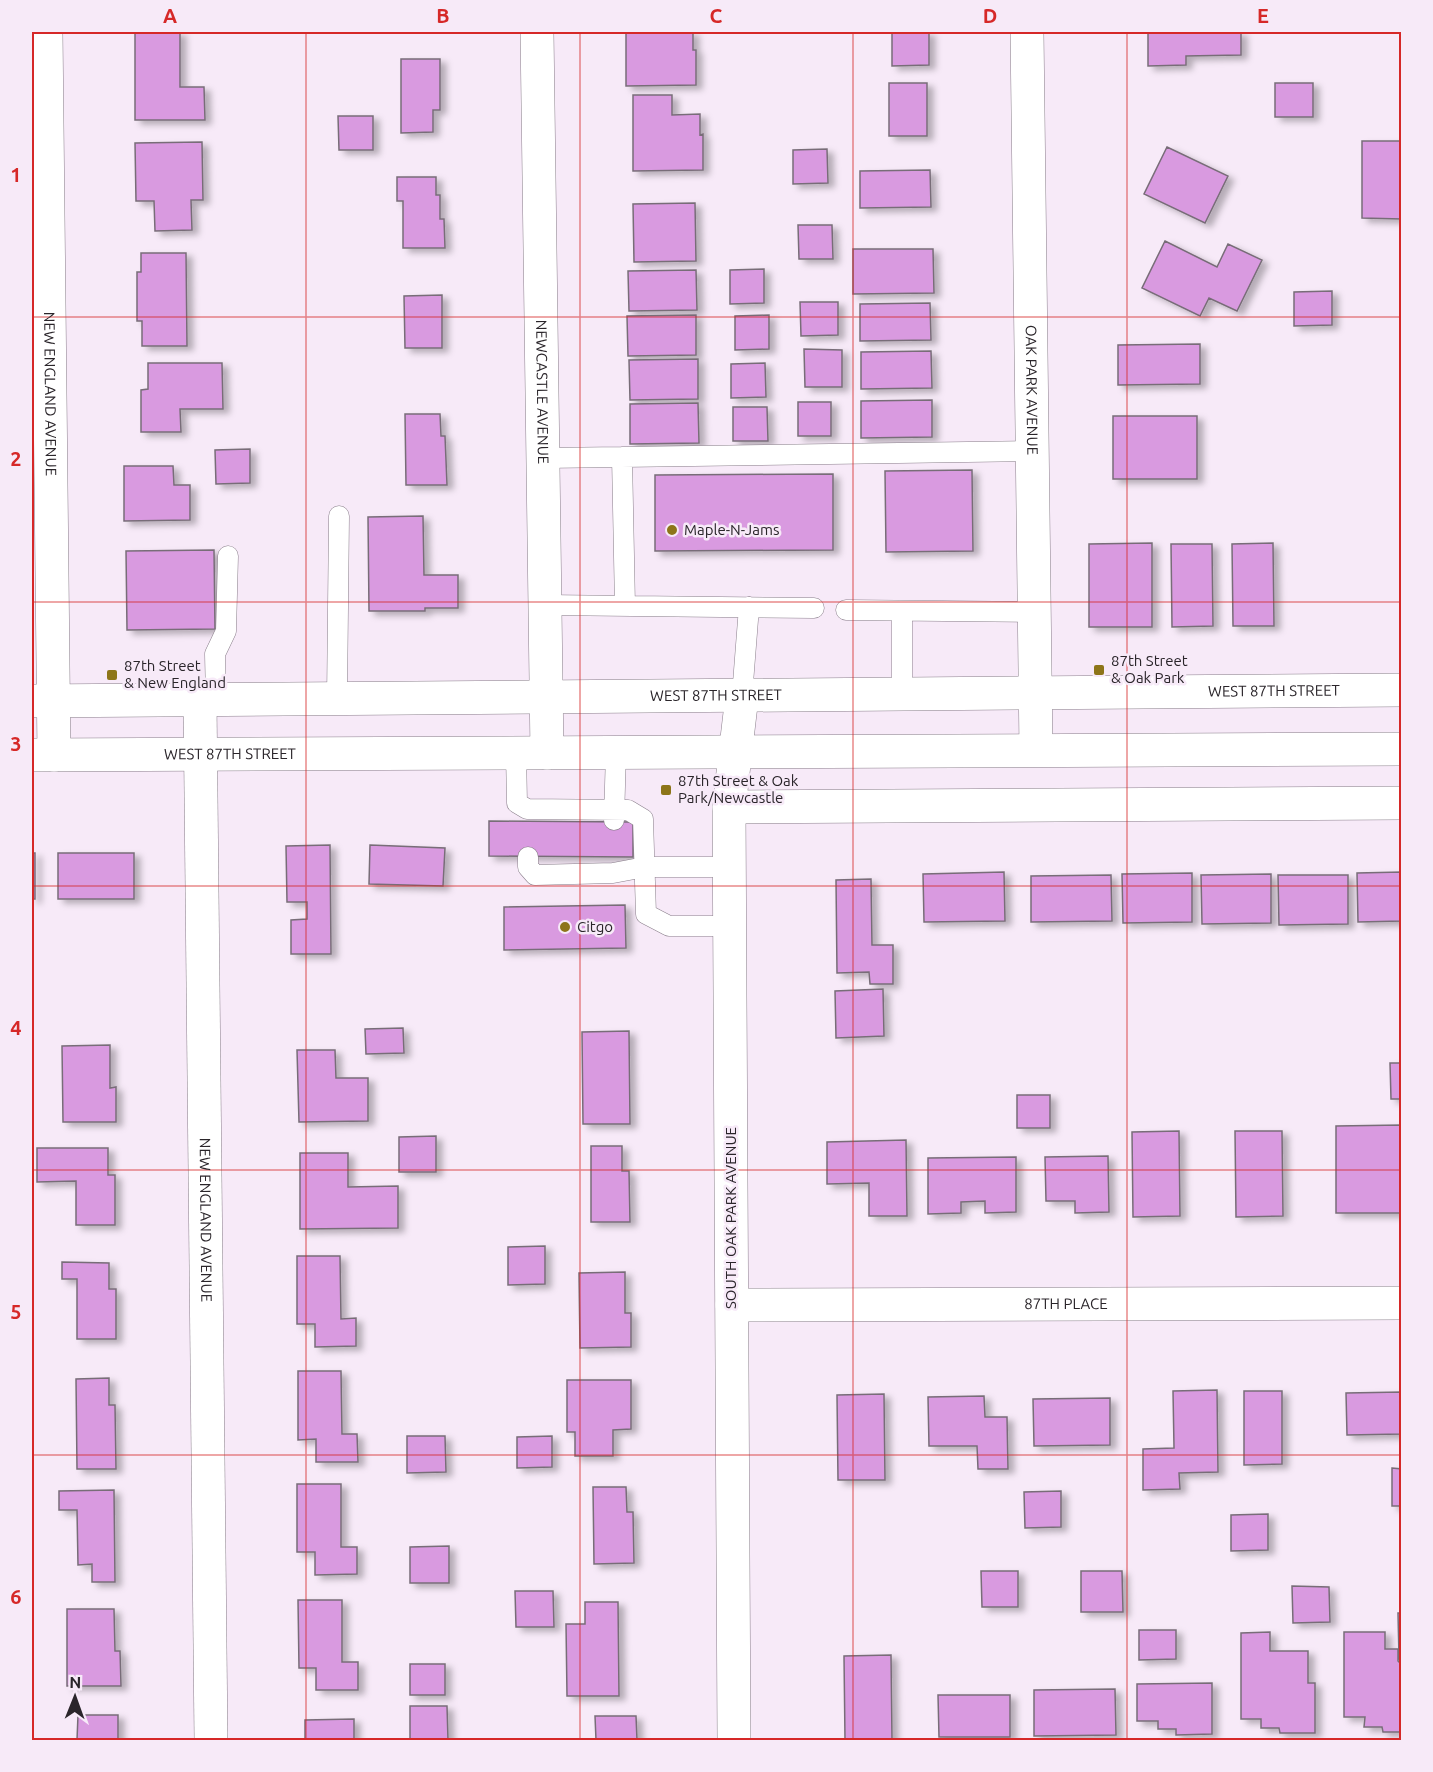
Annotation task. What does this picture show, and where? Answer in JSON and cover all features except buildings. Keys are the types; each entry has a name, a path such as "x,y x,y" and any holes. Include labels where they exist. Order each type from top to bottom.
{"street":[{"name":"NEW ENGLAND AVENUE","path":"43,755 45,32"},
{"name":"NEWCASTLE AVENUE","path":"531,752 546,697 537,32"},
{"name":"OAK PARK AVENUE","path":"1027,32 1036,750"},
{"name":"WEST 87TH STREET","path":"42,701 1401,690"},
{"name":"SOUTH OAK PARK AVENUE","path":"734,1740 729,807 742,696"},
{"name":"NEW ENGLAND AVENUE","path":"208,700 201,754 211,1740"},
{"name":"WEST 87TH STREET","path":"43,755 1401,749"},
{"path":"729,807 1401,803"},
{"name":"87TH PLACE","path":"732,1305 1401,1304"}],"lane":[{"path":"543,458 1032,450"},
{"path":"622,457 625,606"},
{"path":"337,699 339,516"},
{"path":"208,700 215,654 226,631 228,556"},
{"path":"545,605 814,608"},
{"path":"742,696 749,607"},
{"path":"846,610 1034,612"},
{"path":"902,610 902,694"},
{"path":"531,752 517,803 527,815 614,815 628,810 643,819 646,914 669,926 729,926"},
{"path":"614,815 616,752"},
{"path":"528,857 528,867 535,875 613,865 729,867"}],"place":[{"name":"Maple-N-Jams","path":"672,530"},
{"name":"87th Street & Oak Park","path":"1099,670"},
{"name":"87th Street & New England","path":"112,675"},
{"name":"87th Street & Oak Park/Newcastle","path":"666,790"},
{"name":"Citgo","path":"565,927"}]}
